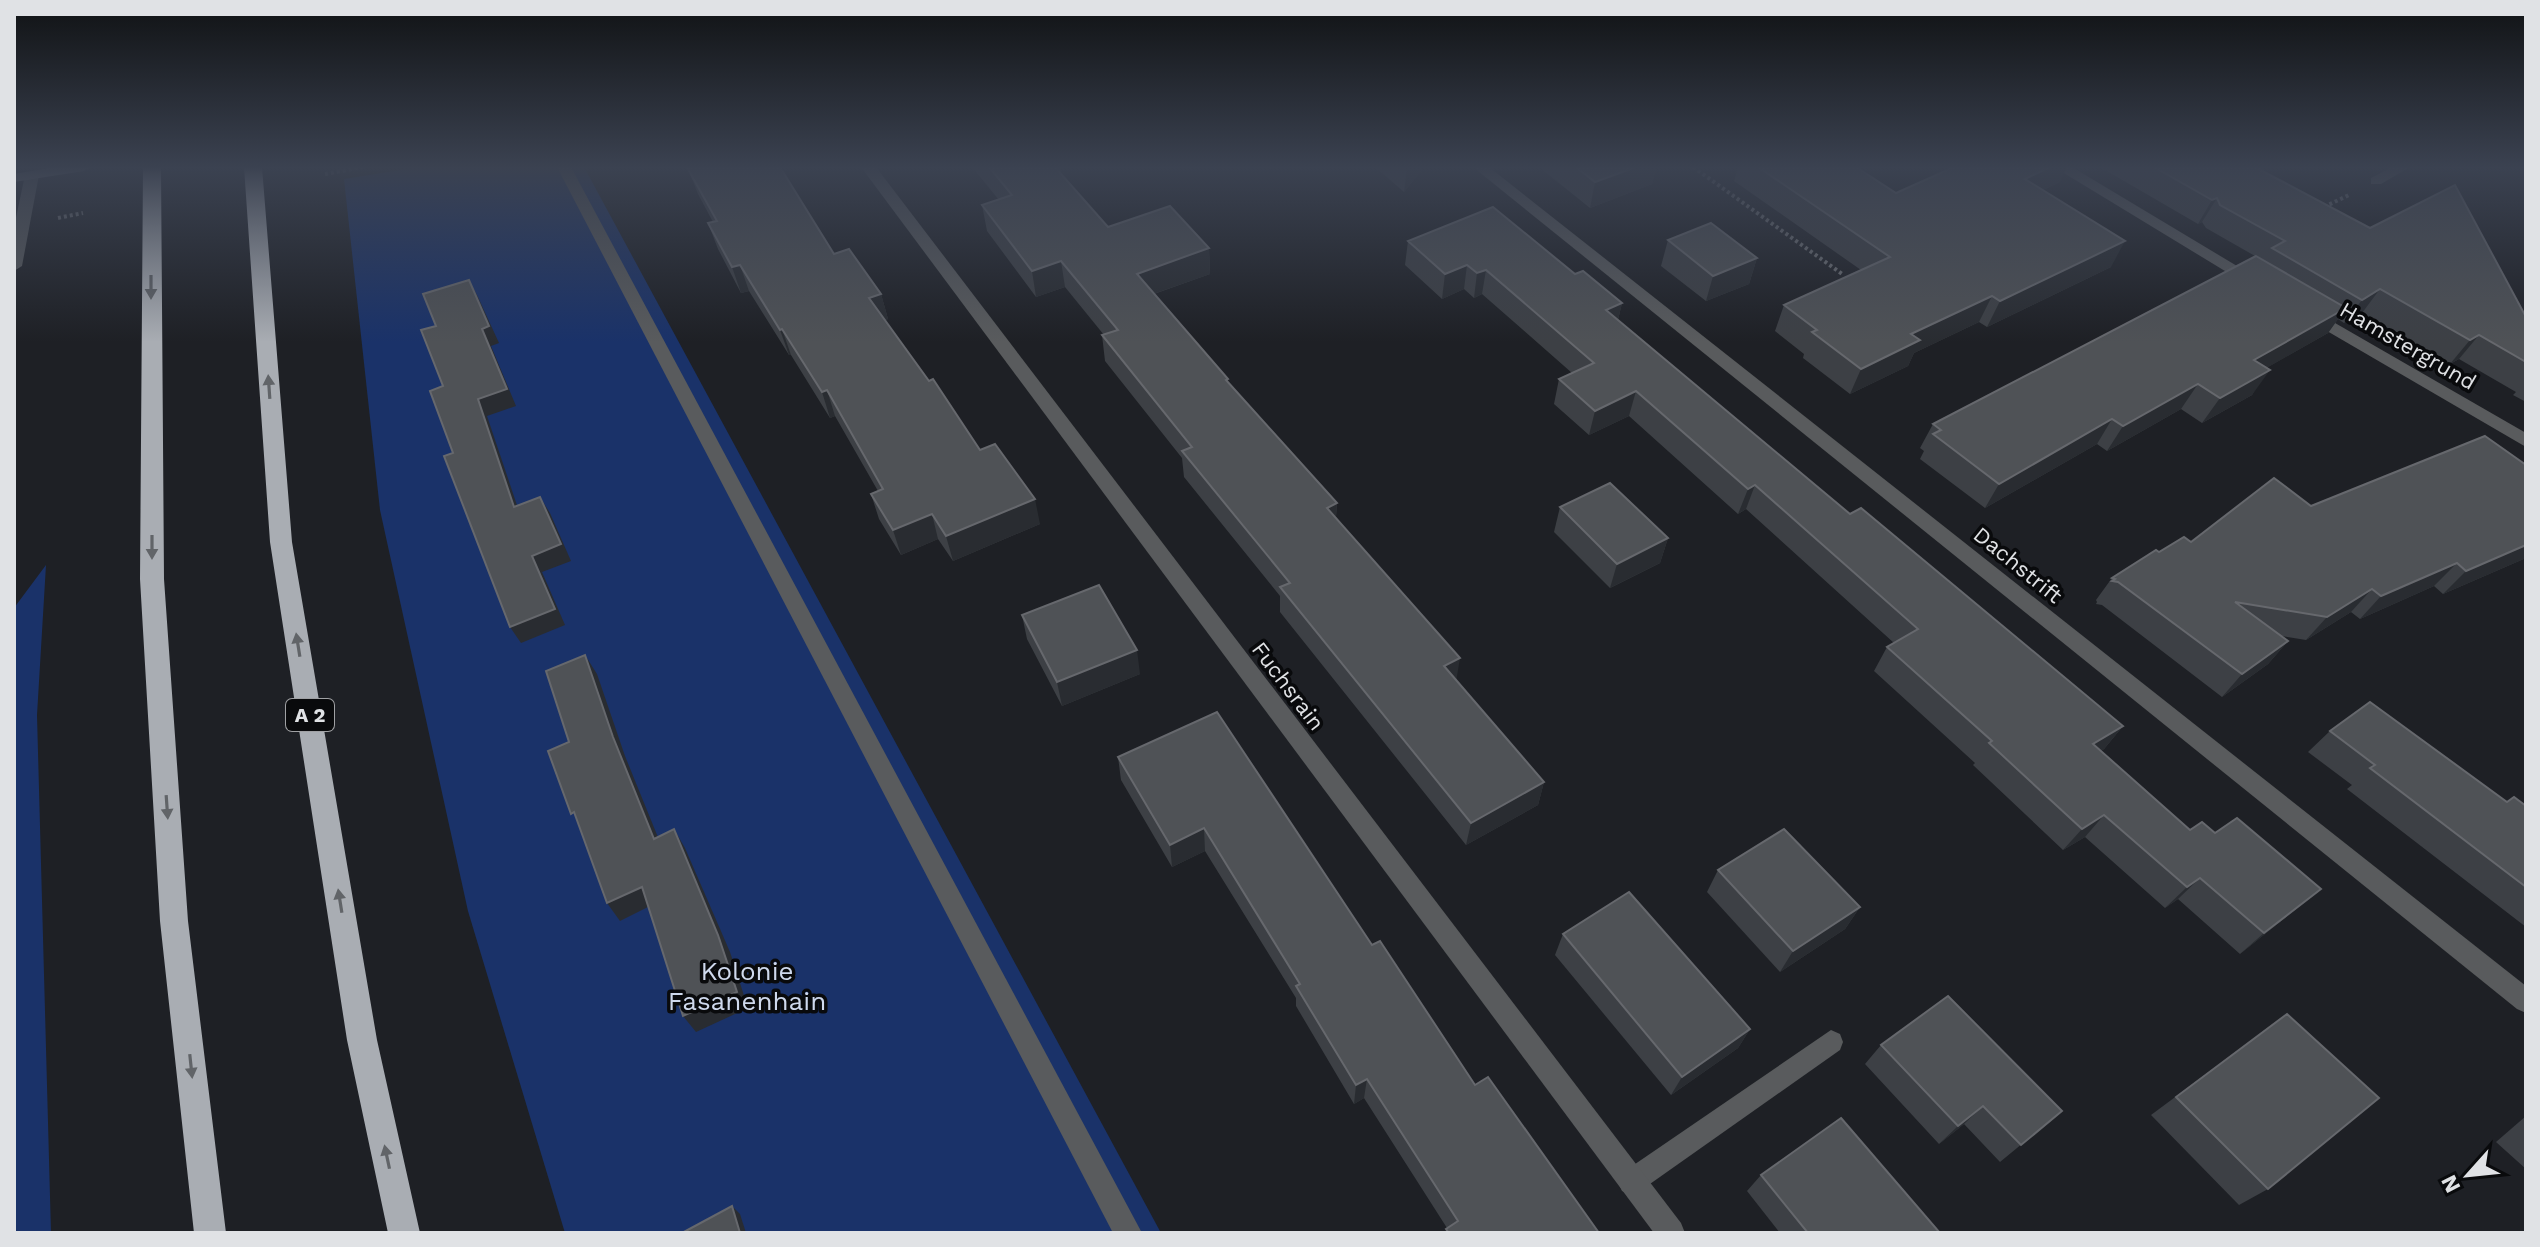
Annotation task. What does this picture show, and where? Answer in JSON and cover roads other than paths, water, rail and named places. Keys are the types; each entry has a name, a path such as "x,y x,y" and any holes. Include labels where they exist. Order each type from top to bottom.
{"highway":[{"path":"150,225 152,579 174,921 210,1233"},
{"name":"A 2","path":"257,225 281,542 362,1040 404,1233"}],"street":[{"path":"14,266 22,225"},
{"path":"595,225 1128,1233"},
{"name":"Fuchsrain","path":"912,225 1671,1233"},
{"name":"Dachstrift","path":"1553,225 2526,1001"},
{"path":"2159,225 2269,290"},
{"name":"Hamstergrund","path":"2296,306 2526,441"},
{"path":"1631,1182 1831,1042"}],"park label":[{"name":"Kolonie Fasanenhain","path":"747,986"}]}
